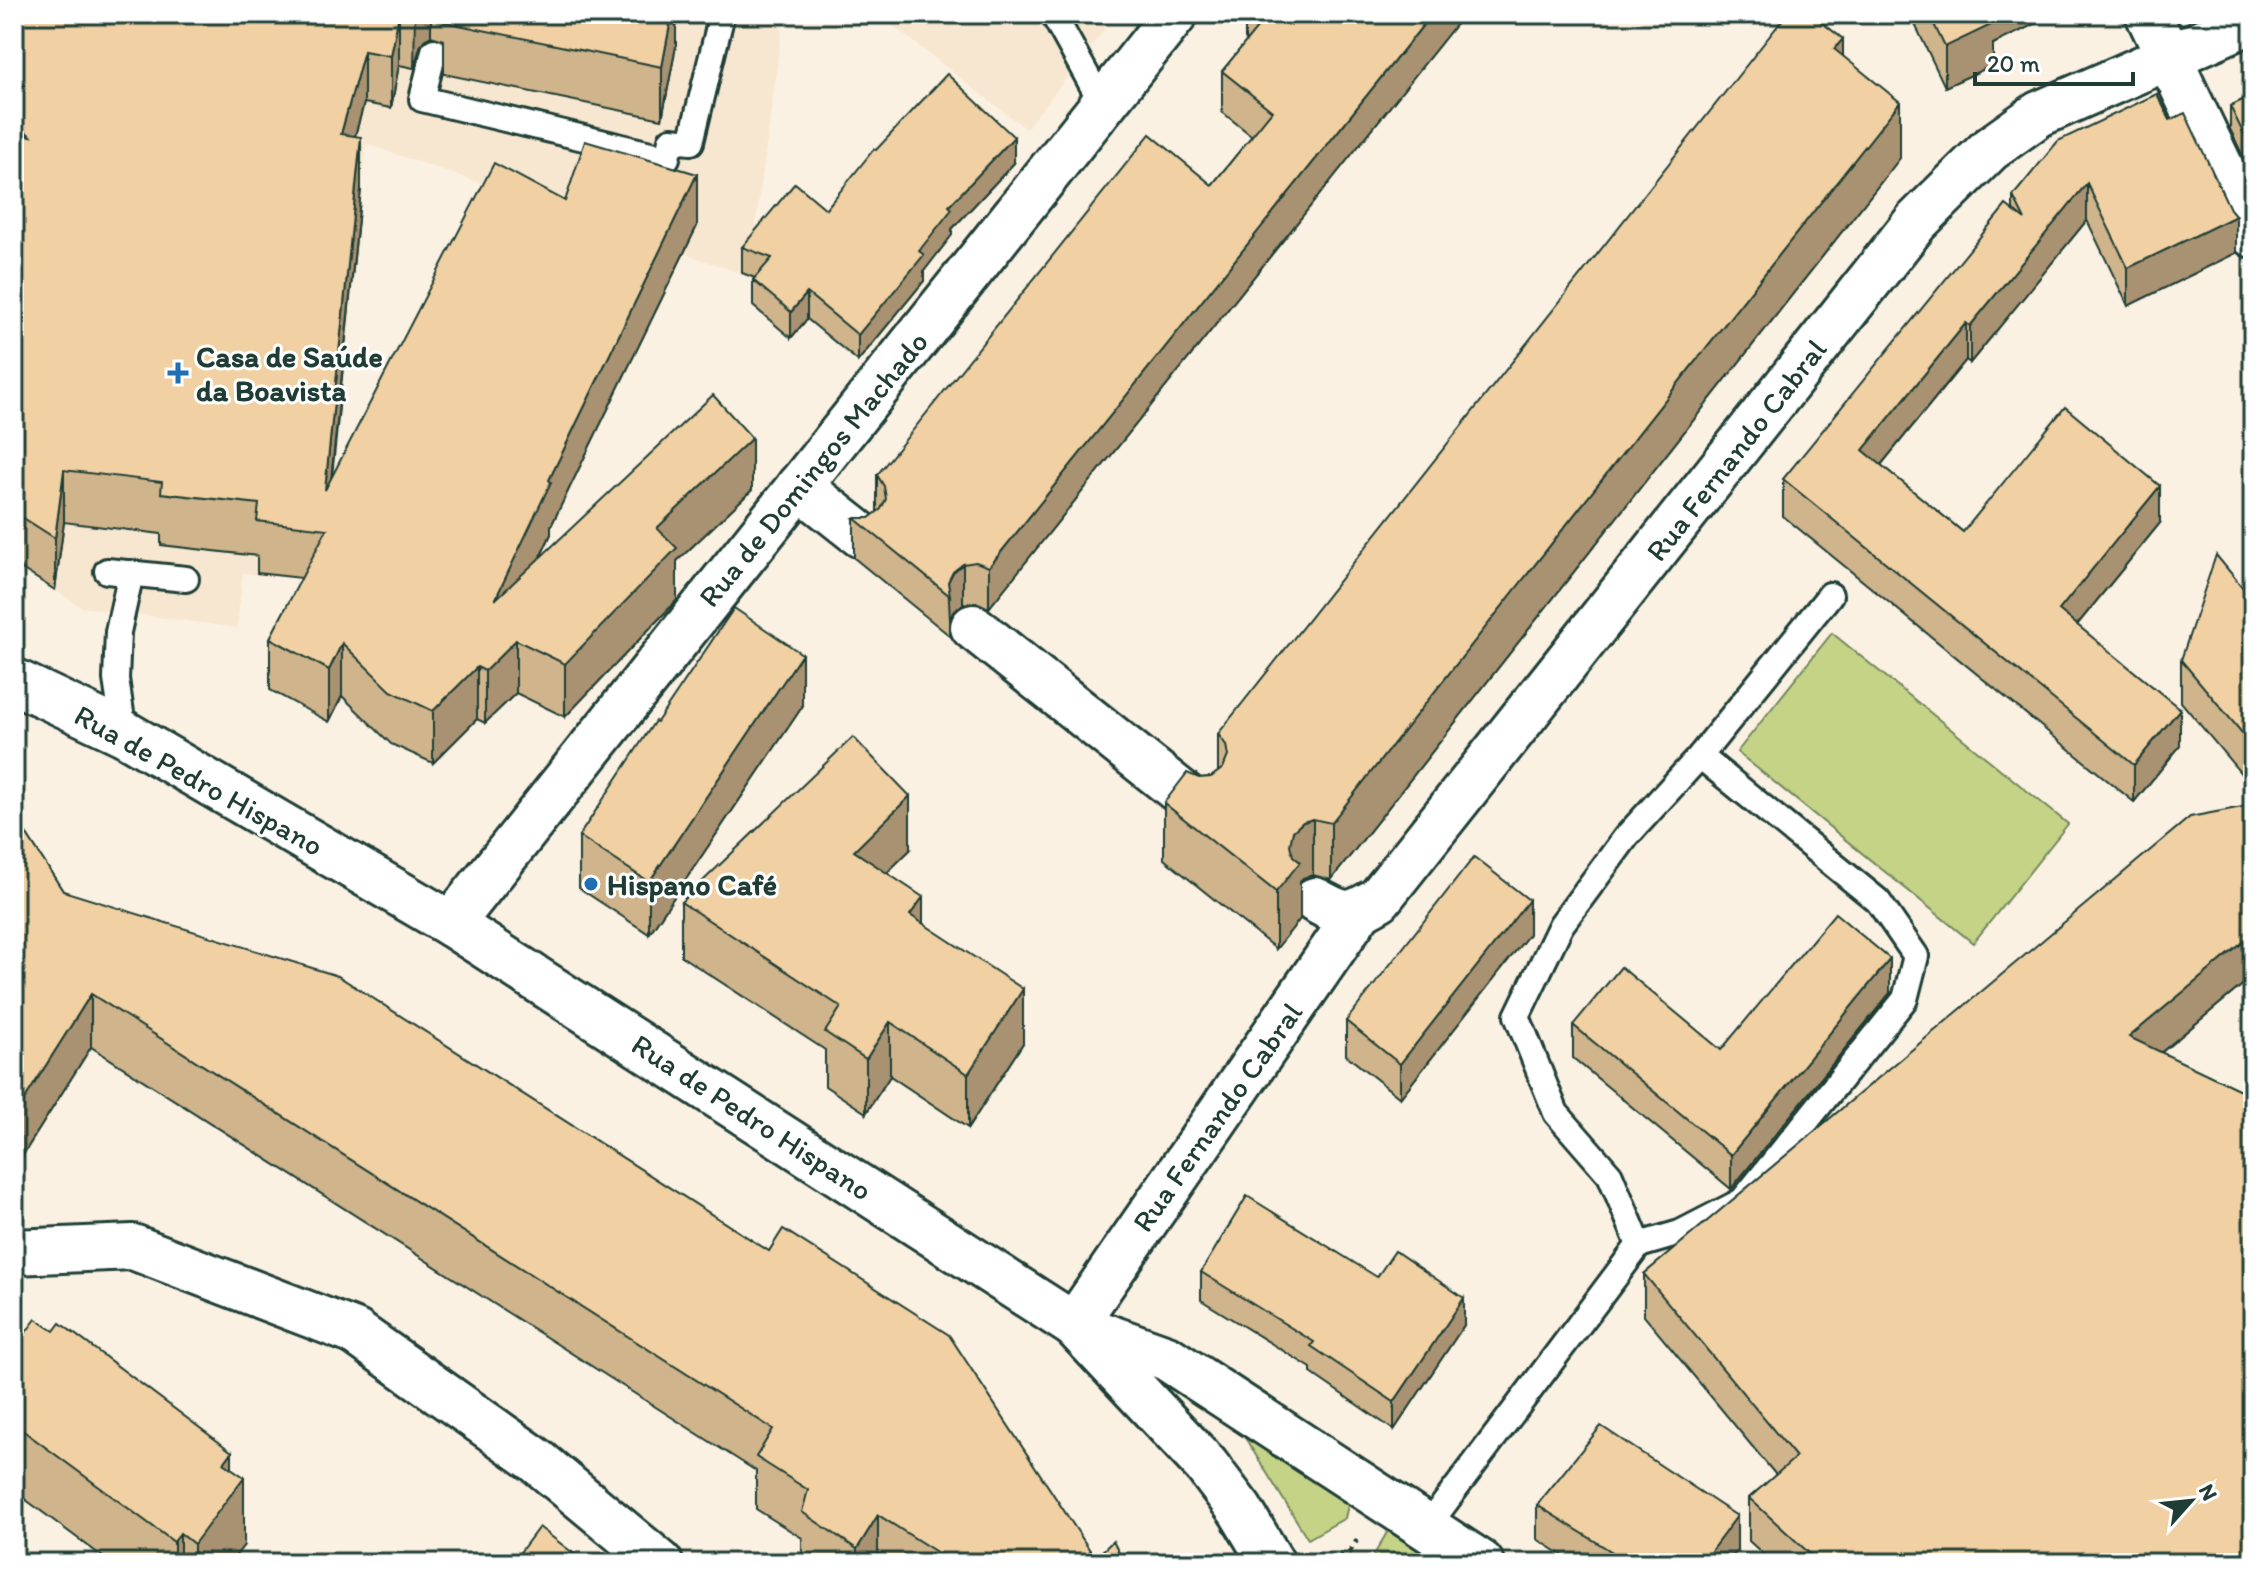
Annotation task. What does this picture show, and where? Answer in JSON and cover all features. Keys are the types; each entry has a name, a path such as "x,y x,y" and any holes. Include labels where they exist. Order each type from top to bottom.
{"street":[{"name":"Rua de Domingos Machado","path":"451,924 1175,14"},
{"path":"2148,14 2253,235"},
{"name":"Rua Fernando Cabral","path":"1074,1325 1360,910 1379,899 1916,222 1990,149 2039,114 2253,20"},
{"path":"799,486 861,535"},
{"path":"973,627 1203,810"},
{"name":"Rua de Pedro Hispano","path":"14,681 124,733 451,924 1074,1325 1167,1358 1481,1563"},
{"path":"1315,900 1339,914 1360,910"},
{"path":"14,1252 133,1247 355,1332 536,1460 660,1563"},
{"path":"1074,1325 1206,1465 1240,1510 1272,1563"}],"lane":[{"path":"434,51 422,99 667,158 671,140 691,142 722,14"},
{"path":"1053,14 1103,105"},
{"path":"124,733 116,679 119,572 186,579"},
{"path":"1639,1245 1610,1175 1556,1113 1517,1016 1561,925 1626,837 1700,756 1830,595"},
{"path":"1426,1528 1639,1245 1680,1233 1742,1201 1905,999 1916,956 1878,901 1700,756"}],"path":[{"path":"1327,1563 1349,1553"}],"shaded area":[{"name":"Casa de Saúde da Boavista","path":"14,14 784,14 749,276 366,144 320,581 243,573 237,628 81,607 14,565"},
{"path":"877,14 1117,14 1026,129"}],"green space":[{"path":"1832,633 2068,824 1973,943 1737,752"},
{"path":"1242,1433 1350,1496 1345,1518 1308,1539"},
{"path":"1393,1522 1453,1563 1379,1563 1374,1555"}],"building":[{"path":"14,14 399,14 391,56 364,51 341,134 361,137 325,490 494,163 565,201 585,141 697,174 549,480 551,482 495,600 713,395 752,438 657,528 677,548 565,664 516,640 485,671 477,667 433,711 391,691 342,643 329,670 270,638 327,529 257,521 259,504 161,493 162,482 64,470 55,538 14,512 14,134 31,136 14,122"},
{"path":"445,14 672,14 662,67 444,22"},
{"path":"1264,14 1432,14 989,567 976,562 963,564 953,572 948,582 950,596 854,518 869,518 881,509 886,499 884,486 877,475 1150,134 1212,185 1272,111 1222,71 1267,16"},
{"path":"1787,14 1811,14 1843,39 1834,49 1900,102 1331,823 1313,819 1303,822 1293,831 1290,845 1293,856 1300,862 1276,892 1164,803 1187,773 1199,778 1211,777 1223,768 1228,756 1226,745 1218,734"},
{"path":"1929,14 1989,14 1993,24 1945,47"},
{"path":"947,74 1014,137 949,206 952,209 919,251 924,255 858,335 807,293 791,312 753,280 772,258 742,247 795,183 826,209 874,149"},
{"path":"2161,92 2158,96 2170,120 2185,113 2236,216 2128,268 2087,183 1970,326 1966,323 1863,450 1963,532 2065,407 2160,486 2059,610 2180,709 2134,765 1783,479 2006,205 2025,220 2013,196 2058,141"},
{"path":"2253,95 2253,153 2230,106"},
{"path":"2216,555 2253,600 2253,746 2181,660"},
{"path":"734,608 802,654 649,882 579,836"},
{"path":"853,737 910,796 854,851 923,897 910,915 1023,989 968,1074 890,1022 866,1059 825,1032 841,1007 681,902"},
{"path":"2253,805 2253,934 2129,1037 2253,1096 2253,1563 1820,1563 1749,1498 1796,1457 1644,1274 2190,817"},
{"path":"14,815 63,891 338,976 769,1251 783,1229 949,1335 1095,1558 1113,1541 1124,1563 954,1563 878,1515 857,1549 802,1512 808,1490 756,1457 773,1429 91,994 19,1108 14,1107"},
{"path":"1474,857 1529,900 1400,1064 1346,1021"},
{"path":"1835,913 1890,959 1731,1155 1573,1025 1621,967 1721,1050"},
{"path":"1247,1196 1377,1277 1395,1251 1464,1298 1394,1402 1311,1346 1314,1342 1201,1272"},
{"path":"36,1319 54,1331 60,1323 232,1452 224,1463 244,1477 194,1544 180,1533 174,1542 14,1424 14,1348"},
{"path":"1601,1426 1737,1516 1702,1563 1630,1563 1537,1505"},
{"path":"539,1527 586,1563 512,1563"}],"place":[{"name":"Casa de Saúde da Boavista","path":"178,373"},
{"name":"Hispano Café","path":"591,884"}]}
